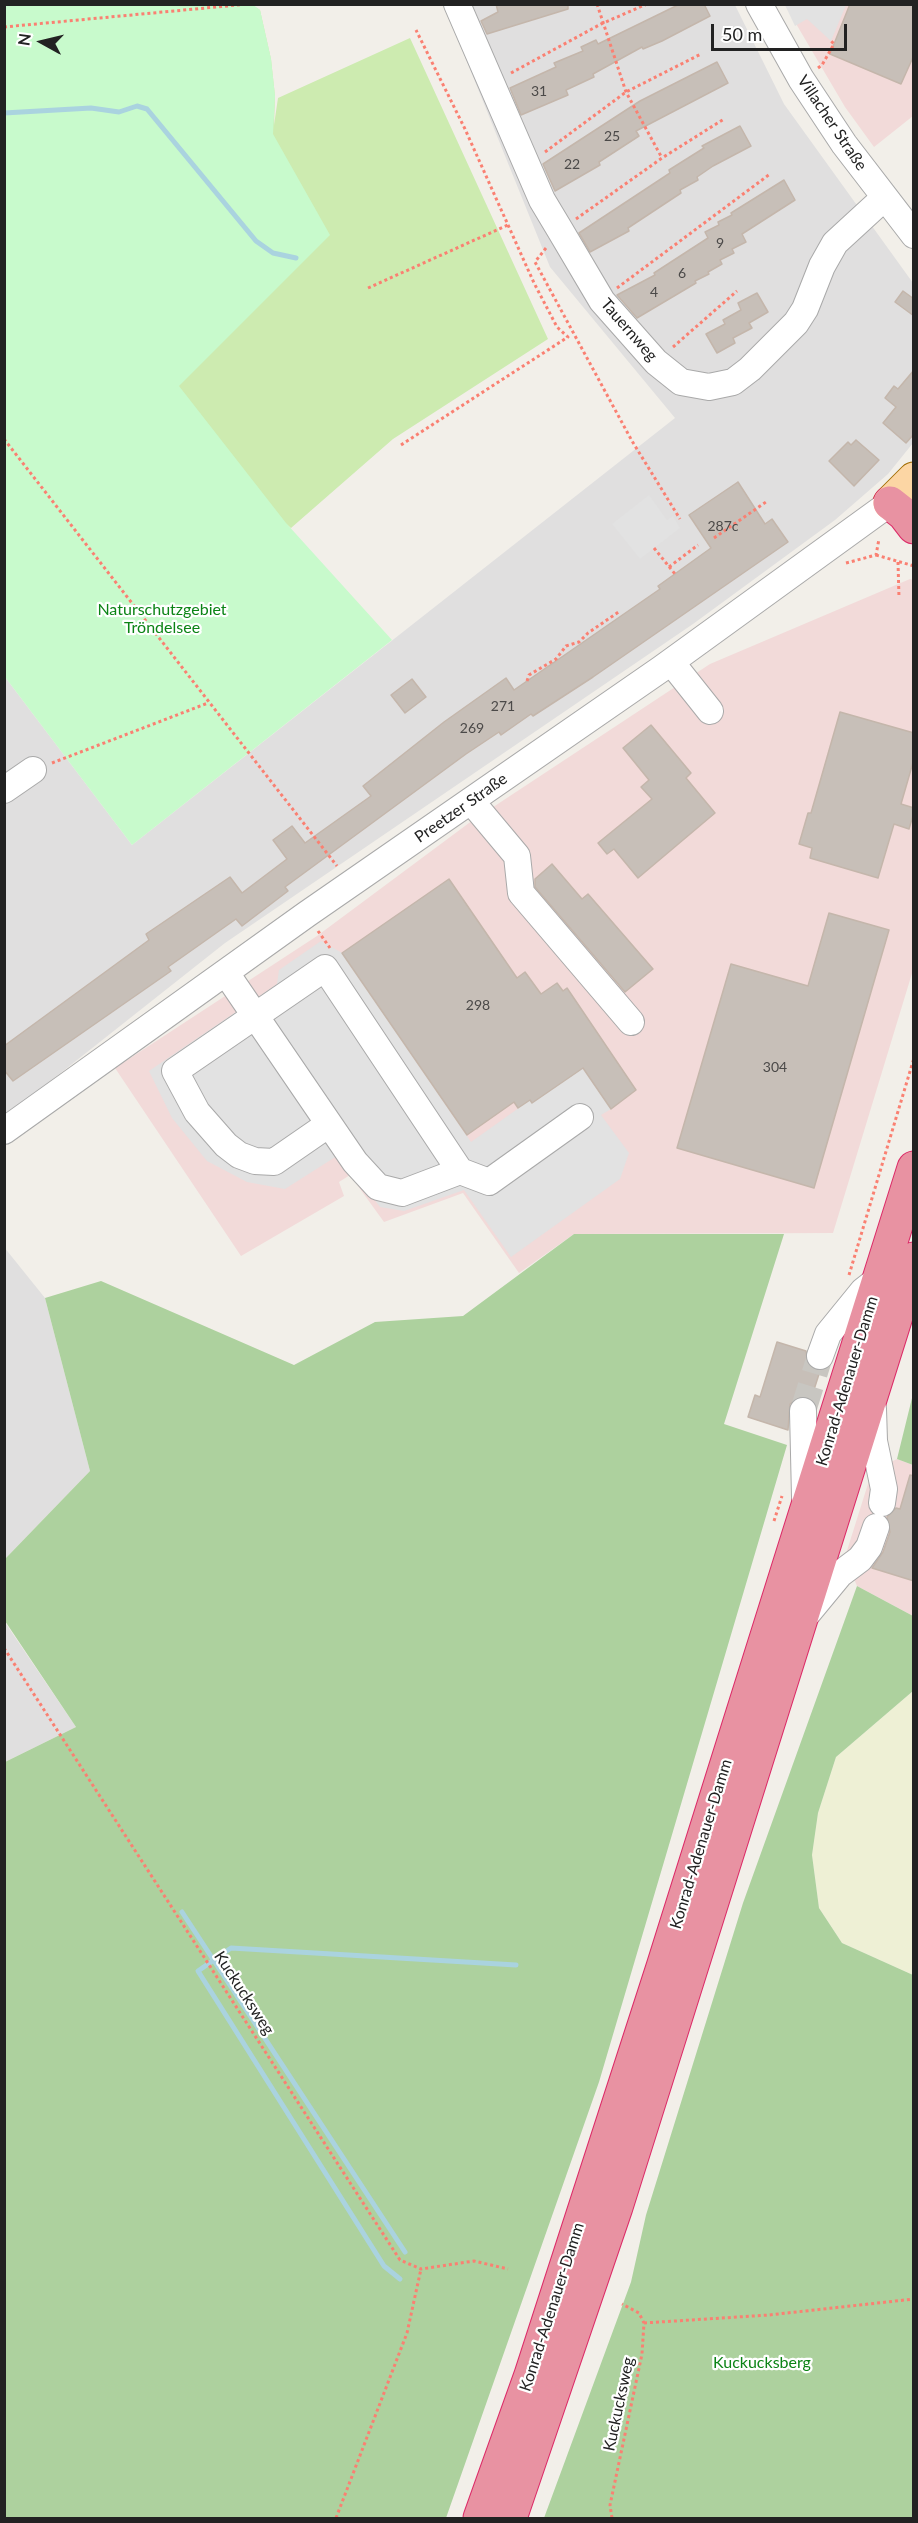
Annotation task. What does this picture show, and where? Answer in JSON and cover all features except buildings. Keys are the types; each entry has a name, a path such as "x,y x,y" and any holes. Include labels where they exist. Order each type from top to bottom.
{"highway":[{"path":"890,503 904,514 914,527"},
{"name":"Konrad-Adenauer-Damm","path":"480,2518 531,2375 914,1168"},
{"name":"Konrad-Adenauer-Damm","path":"510,2518 616,2207 914,1259"}],"main road":[{"name":"Preetzer Straße","path":"890,503 914,479"}],"street":[{"name":"Tauernweg","path":"457,4 527,165 560,230 602,301 657,362 681,382 709,387 734,382 796,323 805,309 822,266 836,243 884,198"},
{"name":"Villacher Straße","path":"759,4 801,79 884,198 914,235"},
{"name":"Preetzer Straße","path":"4,1131 307,914 671,662 890,503"},
{"path":"671,662 710,711"},
{"path":"4,790 33,770"},
{"path":"471,801 518,856 521,893 631,1022"},
{"path":"329,1124 274,1162 255,1161 239,1155 226,1145 197,1112 175,1071 325,968 460,1172 489,1182 580,1117"},
{"path":"226,973 355,1162 378,1187 402,1193 460,1172"},
{"path":"820,1356 828,1334 863,1291 880,1277"},
{"path":"798,1626 840,1574 860,1559 869,1547 884,1489 874,1441 873,1389"},
{"path":"803,1411 804,1518"}],"path":[{"path":"4,27 248,4"},
{"path":"597,4 601,24 626,92 662,158"},
{"path":"490,82 601,24 647,4"},
{"path":"401,445 568,337 557,327 416,30"},
{"path":"822,65 834,44 831,41"},
{"path":"527,165 626,92 701,54"},
{"path":"680,519 632,441 535,262 560,230 662,158 724,119"},
{"path":"602,301 770,174"},
{"path":"368,288 508,225"},
{"path":"657,362 737,291"},
{"path":"4,439 351,884"},
{"path":"714,538 766,502"},
{"path":"669,567 698,544"},
{"path":"654,548 675,574"},
{"path":"876,555 914,566"},
{"path":"898,562 899,598"},
{"path":"527,681 530,675 556,658 566,646 579,642 620,611"},
{"path":"33,770 208,703"},
{"path":"307,914 332,951 325,968"},
{"name":"Kuckucksweg","path":"4,1648 212,1966 400,2260 421,2269"},
{"path":"336,2518 407,2333 421,2269 474,2262 508,2269"},
{"path":"622,2304 639,2313 644,2323 768,2315 914,2299"},
{"name":"Kuckucksweg","path":"612,2518 610,2505 642,2354 644,2323"}],"shaded area":[{"path":"444,5 735,5 784,104 913,283 913,443 888,474 835,520 693,624 225,943 5,1117 5,677 132,845 675,418 550,267"},
{"path":"785,5 913,5 913,116 874,147 845,107"},
{"path":"785,5 846,5 831,41 807,19 795,26"},
{"path":"649,495 667,520 673,516 680,528 640,559 612,524"},
{"path":"910,579 913,580 913,970 833,1233 574,1234 519,1273 463,1193 384,1222 350,1175 339,1182 344,1196 241,1256 115,1068 317,936 469,823 710,664"},
{"path":"321,941 342,953 471,1142 530,1100 532,1103 576,1059 611,1109 601,1115 629,1153 620,1179 511,1257 464,1190 404,1211 380,1207 340,1154 285,1189 247,1182 207,1161 172,1118 149,1071 277,984 279,970"},
{"path":"4,1247 45,1298 90,1471 5,1559"},
{"path":"897,1459 913,1465 913,1616 857,1586 845,1557 872,1471"},
{"path":"4,1621 76,1727 5,1762 4,1762"}],"green space":[{"name":"Naturschutzgebiet Tröndelsee","path":"5,4 252,4 260,10 271,59 275,96 273,134 330,235 179,386 286,523 392,640 132,845 5,677"},
{"path":"5,5 252,5 260,10 271,59 275,96 274,125 278,98 410,38 548,339 393,439 291,528 285,523 242,543"},
{"path":"574,1234 784,1234 724,1424 787,1445 599,2082 446,2518 5,2518 5,1762 76,1727 5,1621 5,1559 90,1471 45,1298 101,1281 294,1365 375,1322 463,1316"},
{"path":"913,1394 913,1465 897,1459"},
{"name":"Kuckucksberg","path":"857,1586 913,1616 913,1691 836,1757 818,1813 812,1855 819,1908 842,1943 913,1975 913,2518 544,2518 631,2282 646,2215 743,1903"},
{"path":"913,1691 913,1975 842,1943 819,1908 812,1855 818,1813 836,1757"}],"waterway":[{"path":"4,113 91,108 119,112 137,106 147,109 256,241 273,253 296,258"},
{"path":"182,1912 405,2252"},
{"path":"400,2279 384,2266 198,1971 231,1948 516,1965"}],"tunnel":[{"path":"803,1411 820,1356"}]}
